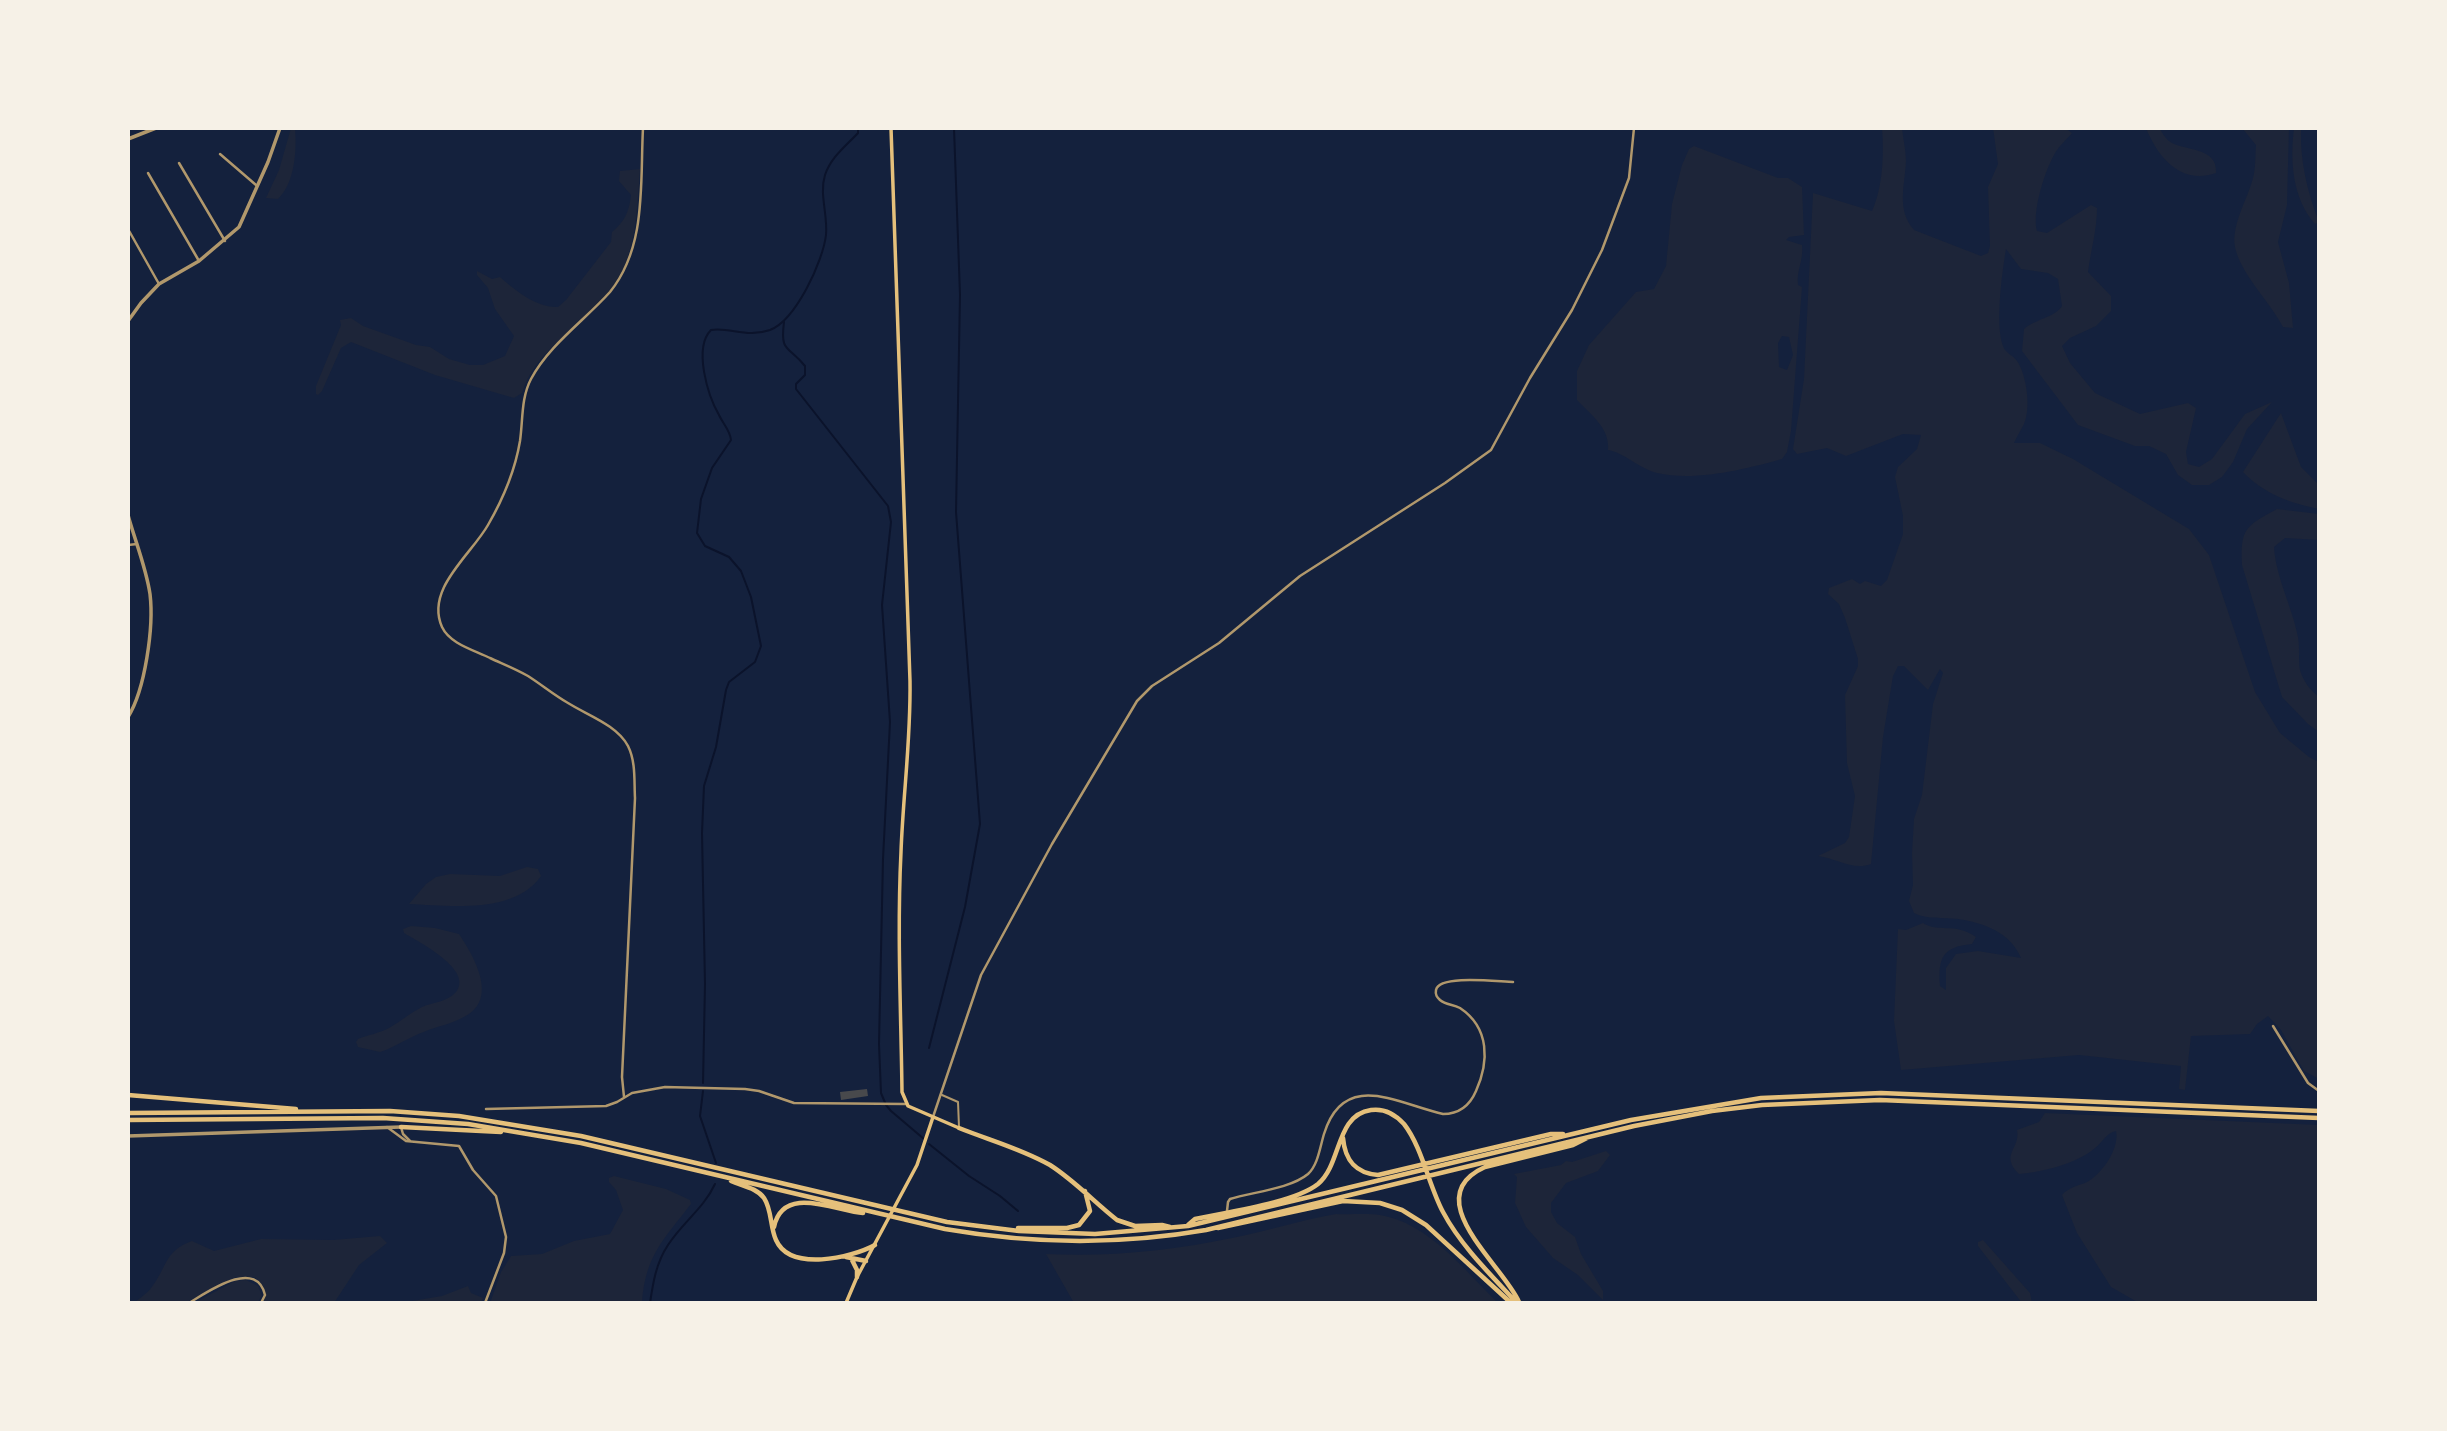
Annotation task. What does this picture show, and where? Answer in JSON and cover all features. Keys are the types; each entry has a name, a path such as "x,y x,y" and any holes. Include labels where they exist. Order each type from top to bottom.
{"highway":[{"path":"128,1113 402,1111 469,1118 568,1133 908,1214 1004,1230 1095,1234 1188,1226 1567,1135 1709,1105 1761,1098 1846,1093 2319,1111"},
{"path":"128,1095 284,1107 303,1111"},
{"path":"1206,1230 1590,1136 1712,1111 1762,1105 1847,1100 2319,1118"},
{"path":"1188,1226 1195,1219 1291,1197 1312,1188 1328,1172 1345,1129 1354,1117 1383,1110 1401,1122 1415,1146 1435,1196 1460,1238 1518,1303"},
{"path":"128,1120 394,1118 447,1122 523,1132 905,1221 970,1233 1052,1240 1139,1238 1225,1228 1343,1201 1380,1203 1402,1210 1426,1225 1511,1303"},
{"path":"401,1127 523,1132"},
{"path":"959,1128 1034,1156 1125,1224 1174,1228"},
{"path":"1345,1129 1343,1141 1349,1161 1360,1171 1378,1175 1553,1133 1567,1135"},
{"path":"1518,1303 1463,1222 1459,1201 1462,1189 1472,1174 1485,1167 1575,1145 1590,1136"},
{"path":"721,1176 763,1197 780,1247 794,1257 810,1259 861,1256 866,1261"},
{"path":"1004,1230 1067,1228 1079,1225 1090,1211 1084,1191"},
{"path":"774,1233 775,1220 780,1214 802,1202 875,1213"},
{"path":"851,1256 875,1245"},
{"path":"851,1256 857,1277"}],"main road":[{"path":"891,128 910,681 899,909 902,1092 906,1104 959,1128"},
{"path":"846,1303 857,1277 917,1165 933,1117"}],"street":[{"path":"128,139 156,128"},
{"path":"128,321 159,284 199,261 225,241 242,221 280,128"},
{"path":"624,1097 622,1077 635,798 631,752 623,738 614,730 565,702 528,676 452,639 441,624 438,606 440,594 487,527 505,492 517,455 524,400 533,376 550,354 610,292 631,255 638,226 643,128"},
{"path":"933,1117 981,975 1052,844 1137,701 1152,686 1219,643 1312,568 1445,484 1491,450 1530,378 1572,310 1602,250 1629,178 1634,128"},
{"path":"220,154 256,185"},
{"path":"179,163 225,241"},
{"path":"148,173 199,261"},
{"path":"128,229 159,284"},
{"path":"128,515 150,596 145,667 128,718"},
{"path":"128,545 137,544"},
{"path":"1227,1212 1231,1199 1269,1189 1308,1174 1315,1163 1332,1114 1352,1099 1365,1095 1380,1095 1446,1115 1462,1110 1473,1097 1482,1076 1486,1058 1485,1044 1470,1018 1459,1008 1439,1000 1436,990 1440,984 1451,981 1513,982"},
{"path":"2273,1026 2308,1083 2319,1091"},
{"path":"486,1109 606,1106 649,1088 689,1087 759,1091 794,1103 906,1104"},
{"path":"128,1136 401,1127 403,1134 410,1141"},
{"path":"387,1128 401,1139 458,1146 473,1170 496,1196 506,1246 485,1303"},
{"path":"188,1303 224,1283 240,1278 249,1279 261,1286 265,1295 261,1303"}],"lane":[{"path":"942,1095 958,1102 959,1128"}],"shaded area":[{"path":"291,128 295,128 295,156 288,184 278,199 266,198 279,170"},
{"path":"1882,128 1902,128 1906,161 1903,206 1908,222 1914,230 1981,256 1988,253 1990,246 1988,187 1998,164 1993,128 2065,128 2072,133 2056,152 2046,172 2036,214 2037,231 2047,233 2091,205 2097,208 2088,272 2111,296 2111,311 2096,326 2070,338 2062,346 2070,363 2095,393 2140,414 2188,403 2196,408 2186,452 2188,464 2199,467 2212,459 2245,414 2272,402 2247,429 2233,462 2222,477 2209,485 2192,485 2178,475 2166,454 2149,446 2135,446 2078,425 2022,351 2024,329 2062,306 2058,279 2048,273 2021,269 2006,249 2000,298 2001,336 2004,348 2020,367 2027,401 2026,418 2014,443 2040,443 2073,459 2189,529 2209,555 2255,692 2280,733 2319,762 2319,1079 2304,1071 2281,1030 2268,1016 2257,1024 2250,1034 2191,1036 2185,1090 2179,1089 2181,1066 2079,1055 1901,1070 1894,1021 1898,929 1906,930 1923,923 1961,930 1976,937 1972,944 1948,951 1941,961 1940,986 1946,990 1946,968 1956,954 1978,951 2021,958 2010,942 1995,930 1968,921 1919,915 1914,913 1909,901 1913,885 1914,819 1922,795 1933,704 1943,673 1940,669 1928,690 1904,666 1898,666 1893,676 1883,737 1871,864 1851,865 1818,856 1845,843 1849,837 1855,796 1847,763 1845,695 1858,666 1858,659 1845,618 1839,604 1828,594 1829,588 1852,579 1860,584 1865,581 1881,586 1887,580 1903,534 1903,516 1895,477 1898,467 1917,449 1921,435 1903,434 1846,456 1827,448 1797,454 1793,449 1804,379 1813,193 1872,211 1882,170"},
{"path":"2146,128 2159,128 2169,141 2206,154 2212,158 2216,173 2192,175 2172,166 2157,149"},
{"path":"2242,128 2289,128 2287,205 2278,242 2289,283 2293,328 2283,327 2243,267 2235,247 2235,230 2251,186 2255,165 2256,145"},
{"path":"2294,128 2301,128 2305,176 2319,222 2315,224 2301,203 2294,178"},
{"path":"1694,146 1778,178 1788,178 1802,187 1804,235 1786,240 1802,245 1798,285 1802,287 1787,452 1782,459 1753,467 1688,476 1657,473 1608,450 1603,428 1577,400 1577,371 1589,345 1636,292 1654,289 1666,266 1672,204 1689,149","holes":["1782,336 1789,337 1793,355 1787,370 1779,367 1778,343"]},
{"path":"640,169 635,228 622,271 604,298 539,362 522,393 514,398 435,375 351,342 341,348 322,391 316,394 316,386 341,325 340,320 351,318 363,326 416,345 430,347 449,359 470,365 483,365 505,356 514,336 495,309 488,288 477,275 477,271 492,279 500,277 542,305 558,307 611,242 612,232 626,216 631,195 619,181 620,171"},
{"path":"2281,413 2301,467 2319,485 2319,509 2278,496 2243,472"},
{"path":"2277,509 2319,514 2319,540 2285,538 2274,547 2298,637 2300,670 2303,678 2319,697 2319,732 2282,697 2242,565 2242,543 2247,530"},
{"path":"527,867 538,869 541,876 530,888 515,897 481,905 409,904 426,884 436,877 450,874 500,876"},
{"path":"411,926 459,934 472,955 481,979 480,1001 462,1018 386,1050 380,1052 358,1047 358,1039 385,1030 422,1007 445,1000 456,992 460,984 458,975 451,966 432,950 404,933 403,929"},
{"path":"2045,1113 2319,1125 2319,1303 2139,1303 2111,1287 2077,1233 2062,1195 2093,1178 2104,1167 2113,1152 2116,1131 2087,1154 2069,1163 2019,1174 2011,1161 2017,1130 2039,1122"},
{"path":"1606,1151 1610,1155 1598,1171 1566,1183 1551,1203 1551,1212 1557,1223 1575,1237 1581,1254 1603,1291 1603,1300 1578,1275 1553,1258 1526,1227 1515,1203 1517,1177 1514,1174 1561,1165 1566,1161 1572,1162"},
{"path":"614,1176 666,1189 690,1200 691,1204 664,1238 652,1260 642,1303 490,1303 501,1272 511,1256 542,1254 574,1241 610,1234 623,1210 616,1190 609,1182 609,1178"},
{"path":"1336,1214 1380,1215 1414,1228 1445,1250 1498,1303 1074,1303 1046,1254 1116,1254 1186,1246"},
{"path":"380,1236 387,1243 359,1265 334,1303 262,1303 266,1295 262,1284 254,1277 236,1277 185,1303 134,1303 151,1288 171,1255 192,1241 214,1251 261,1239 333,1240"},
{"path":"1983,1240 2030,1293 2032,1303 2022,1303 1978,1246 1978,1242"},
{"path":"246,1280 258,1286 262,1296 257,1303 194,1303 235,1281"},
{"path":"468,1286 471,1293 483,1298 481,1303 411,1303 442,1296"}],"building":[{"path":"867,1089 868,1096 841,1100 840,1092"}],"waterway":[{"path":"703,1083 704,786 716,747 729,682 755,662 761,646 751,597 741,571 729,557 705,546 697,533 701,499 712,468 731,440 707,385 703,348 711,330 762,332 780,324 789,315 807,288 824,246 825,175 835,157 858,133 858,128"},
{"path":"929,1048 965,907 980,824 956,512 960,295 954,128"},
{"path":"784,322 784,344 805,366 805,375 796,384 796,389 888,506 891,522 882,605 890,722 883,859 879,1044 881,1093 891,1111 924,1139"},
{"path":"703,1091 700,1116 716,1163"},
{"path":"929,1144 1018,1211"},
{"path":"650,1303 656,1273 664,1252 705,1201 715,1184"}]}
